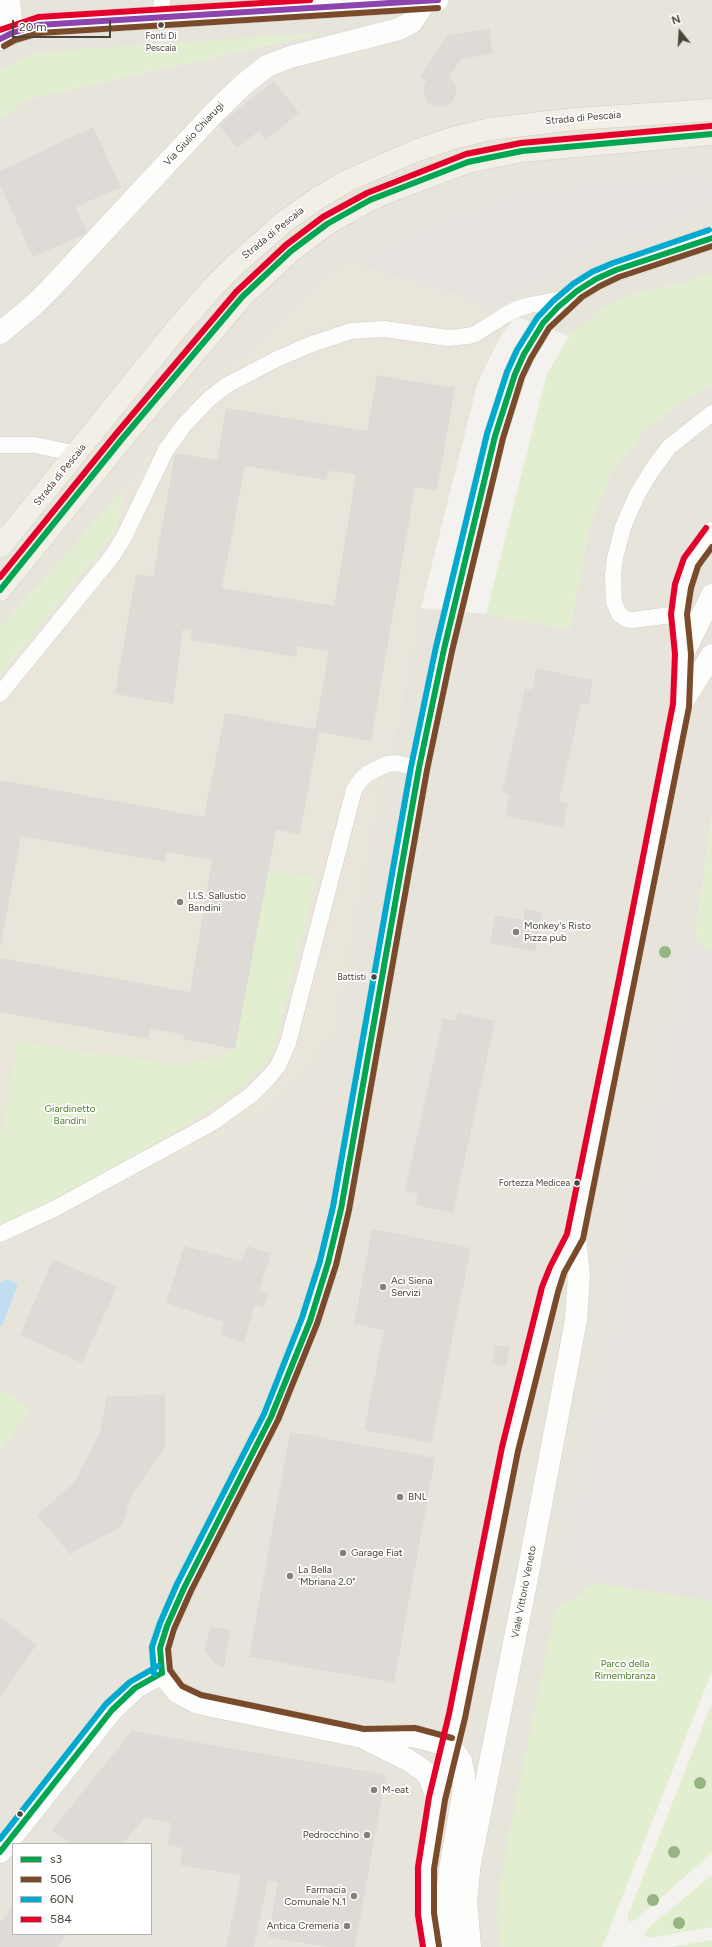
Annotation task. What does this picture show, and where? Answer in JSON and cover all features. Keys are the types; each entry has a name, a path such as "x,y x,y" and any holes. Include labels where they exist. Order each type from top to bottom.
{"main road":[{"name":"Strada di Pescaia","path":"0,547 77,454 178,327 224,276 285,221 318,198 347,181 415,151 453,138 490,129 575,119 712,110"},
{"path":"0,590 122,439 242,297 292,251 328,224 370,200 443,170 475,160 528,150 712,134"}],"street":[{"path":"9,0 6,36 38,25 161,8 432,0"},
{"name":"Via Giulio Chiarugi","path":"0,333 35,304 244,84 267,66 290,57 400,29 412,22 432,0"},
{"path":"450,1947 446,1916 447,1896 464,1788 464,1776 461,1761 450,1746 414,1736 363,1737 198,1703 177,1692 162,1673 160,1648 167,1626 184,1588 271,1417 296,1357 323,1282 341,1209 419,768 448,633 495,436 507,396 524,354 531,341 551,314 568,298 596,279 616,270 712,238"},
{"name":"Viale Vittorio Veneto","path":"431,1947 426,1914 426,1868 437,1798 450,1746 510,1449 550,1290 557,1270 574,1237 680,705 684,654 679,614 686,575 691,562 712,533"},
{"name":"Viale Vittorio Veneto","path":"684,654 712,595"},
{"name":"Viale Vittorio Veneto","path":"680,705 712,655"},
{"name":"Viale Vittorio Veneto","path":"470,1947 466,1900 470,1863 533,1550 576,1320 579,1275 574,1237"},
{"path":"0,1852 112,1710 135,1688 162,1673"},
{"path":"363,1737 408,1760 424,1771 430,1778 437,1798"}],"lane":[{"path":"0,694 110,560 124,537 166,450 209,399 227,385 277,359 309,345 351,331 384,329 448,338 468,336 475,334 517,309 537,303 568,298"},
{"path":"679,614 633,620 626,619 619,614 614,602 613,575 615,558 623,527 637,495 652,470 669,447 712,413"},
{"path":"0,445 35,445 77,454"},
{"path":"0,1234 54,1209 212,1123 251,1095 269,1077 278,1066 288,1043 354,790 367,774 387,764 419,768"}],"shaded area":[{"path":"0,0 712,0 712,273 690,281 632,295 606,306 569,336 472,300 352,262 335,271 258,349 231,364 211,378 123,490 0,628 0,120 18,106 32,98 318,34 45,53 31,55 14,63 0,73"},
{"path":"696,175 710,179 712,183 712,205 708,208 688,219 639,233 589,250 560,267 495,310 472,300 352,262 442,220 525,190"},
{"path":"352,262 472,300 516,317 504,331 477,385 421,608 391,744 333,1040 267,1109 225,1135 0,1243 0,675 111,537 118,523 123,490 211,378 231,364 258,349 335,271 343,264"},
{"path":"712,385 712,814 695,938 596,1583 712,1601 712,1671 602,1947 0,1947 0,1451 30,1410 0,1389 0,1243 24,1233 387,764 421,608 486,614 570,629 589,527 610,474 645,430 684,399"},
{"path":"695,938 705,949 712,952 712,1601 596,1583 566,1556 681,993"}],"green space":[{"path":"321,33 32,98 18,106 0,120 0,73 14,63 31,55 81,49"},
{"path":"712,273 712,385 684,399 645,430 610,474 589,527 570,629 486,614 547,374 569,336 606,306 632,295 690,281"},
{"path":"123,490 118,523 111,537 0,675 0,628"},
{"path":"712,814 712,952 705,949 695,938"},
{"name":"Giardinetto Bandini","path":"268,871 316,877 274,1049 263,1066 241,1088 141,1152 0,1227 0,1140 17,1041 179,1065 203,1061 234,1049"},
{"path":"0,1389 31,1409 0,1451"},
{"name":"Parco della Rimembranza","path":"596,1583 712,1601 712,1671 602,1947 501,1947 497,1919 498,1897 508,1838 555,1611"},
{"path":"712,1703 712,1853 634,1921 628,1921 628,1915"},
{"path":"712,1875 712,1927 650,1938 644,1936 646,1930"},
{"path":"712,1940 712,1947 671,1947"}],"water":[{"path":"6,1279 18,1284 2,1326 0,1325 0,1283"}],"building":[{"path":"490,28 492,54 461,59 449,77 454,82 457,92 451,104 445,107 436,107 428,103 423,91 426,80 419,78 447,36"},
{"path":"274,81 299,113 265,140 259,131 237,148 219,125"},
{"path":"93,127 121,187 76,207 87,233 33,257 0,185 0,171"},
{"path":"377,375 455,388 437,490 415,487 371,741 319,732 300,834 276,830 235,1049 183,1039 184,1035 150,1028 148,1039 0,1012 0,958 190,992 212,860 167,852 165,862 21,836 0,950 0,780 204,817 225,713 315,729 329,651 298,646 296,657 191,640 192,631 183,629 173,704 115,694 136,574 153,577 175,453 217,460 226,408 367,431","holes":["245,466 326,480 329,471 356,474 334,606 222,588"]},
{"path":"536,668 593,680 588,705 581,703 559,802 568,803 563,828 505,816 509,794 502,792 525,688 532,690"},
{"name":"Monkey's Risto Pizza pub","path":"525,909 543,912 535,952 490,943 495,915 523,920"},
{"path":"458,1013 495,1021 453,1213 416,1205 418,1194 405,1191 443,1018 456,1021"},
{"path":"372,1229 471,1248 431,1443 364,1430 384,1330 354,1324"},
{"path":"184,1246 242,1261 247,1246 271,1253 259,1290 269,1293 264,1308 255,1305 244,1343 220,1335 224,1322 166,1303"},
{"path":"53,1259 117,1287 82,1363 20,1335"},
{"path":"495,1345 510,1347 506,1366 492,1364"},
{"path":"165,1395 165,1448 132,1494 122,1526 70,1554 37,1515 74,1483 100,1432 107,1396"},
{"name":"Garage Fiat","path":"290,1432 435,1458 394,1683 249,1657"},
{"path":"0,1618 37,1644 0,1697"},
{"path":"210,1627 231,1630 224,1668 219,1667 205,1651"},
{"path":"132,1731 386,1775 355,1947 328,1947 268,1937 278,1882 268,1880 254,1947 226,1947 241,1875 180,1865 183,1848 167,1845 171,1823 144,1818 124,1843 69,1843 52,1830"},
{"path":"12,1907 12,1935 66,1935 57,1947 0,1947 0,1923"}],"transit line":[{"name":"584","path":"0,30 38,17 310,0"},
{"path":"0,39 12,33 38,25 438,0"},
{"name":"506","path":"4,46 15,40 39,33 438,8"},
{"name":"584","path":"0,577 116,434 236,292 286,245 323,217 367,193 466,154 521,143 711,126"},
{"name":"s3","path":"0,590 122,439 242,297 291,251 327,224 370,200 468,162 522,151 712,134"},
{"name":"60N","path":"154,1674 152,1647 160,1623 177,1584 264,1414 302,1318 320,1261 333,1207 411,767 436,647 487,434 507,372 517,350 537,318 553,301 573,284 592,272 613,263 709,230"},
{"name":"s3","path":"162,1673 160,1648 167,1626 184,1588 271,1417 310,1321 328,1263 341,1209 419,768 444,649 495,436 515,374 524,354 543,323 558,307 577,291 596,279 616,270 712,238"},
{"name":"506","path":"452,1738 415,1728 364,1729 201,1695 182,1686 170,1670 168,1649 174,1629 191,1591 278,1420 317,1324 336,1265 349,1210 427,770 452,651 503,438 522,377 531,358 549,328 582,297 619,277 712,246"},
{"name":"584","path":"423,1947 418,1915 418,1867 429,1797 449,1714 502,1447 542,1287 550,1267 567,1234 619,979 673,704 675,654 671,614 675,584 684,558 706,528"},
{"name":"506","path":"439,1946 434,1913 434,1869 445,1800 465,1718 518,1451 558,1292 564,1273 583,1239 689,707 691,654 687,614 691,588 698,566 712,547"},
{"name":"60N","path":"0,1839 106,1704 130,1682 158,1666"},
{"name":"s3","path":"0,1852 112,1710 135,1688 162,1673"}],"place":[{"name":"Fonti Di Pescaia","path":"161,25"},
{"name":"I.I.S. Sallustio Bandini","path":"180,902"},
{"name":"Monkey's Risto Pizza pub","path":"516,932"},
{"name":"Battisti","path":"374,977"},
{"name":"Fortezza Medicea","path":"577,1183"},
{"name":"Aci Siena Servizi","path":"383,1287"},
{"name":"BNL","path":"400,1497"},
{"name":"Garage Fiat","path":"343,1553"},
{"name":"La Bella 'Mbriana 2.0\"","path":"290,1576"},
{"name":"M-eat","path":"374,1790"},
{"name":"Pedrocchino","path":"367,1835"},
{"name":"Farmacia Comunale N.1","path":"354,1896"},
{"name":"Antica Cremeria","path":"347,1926"}]}
